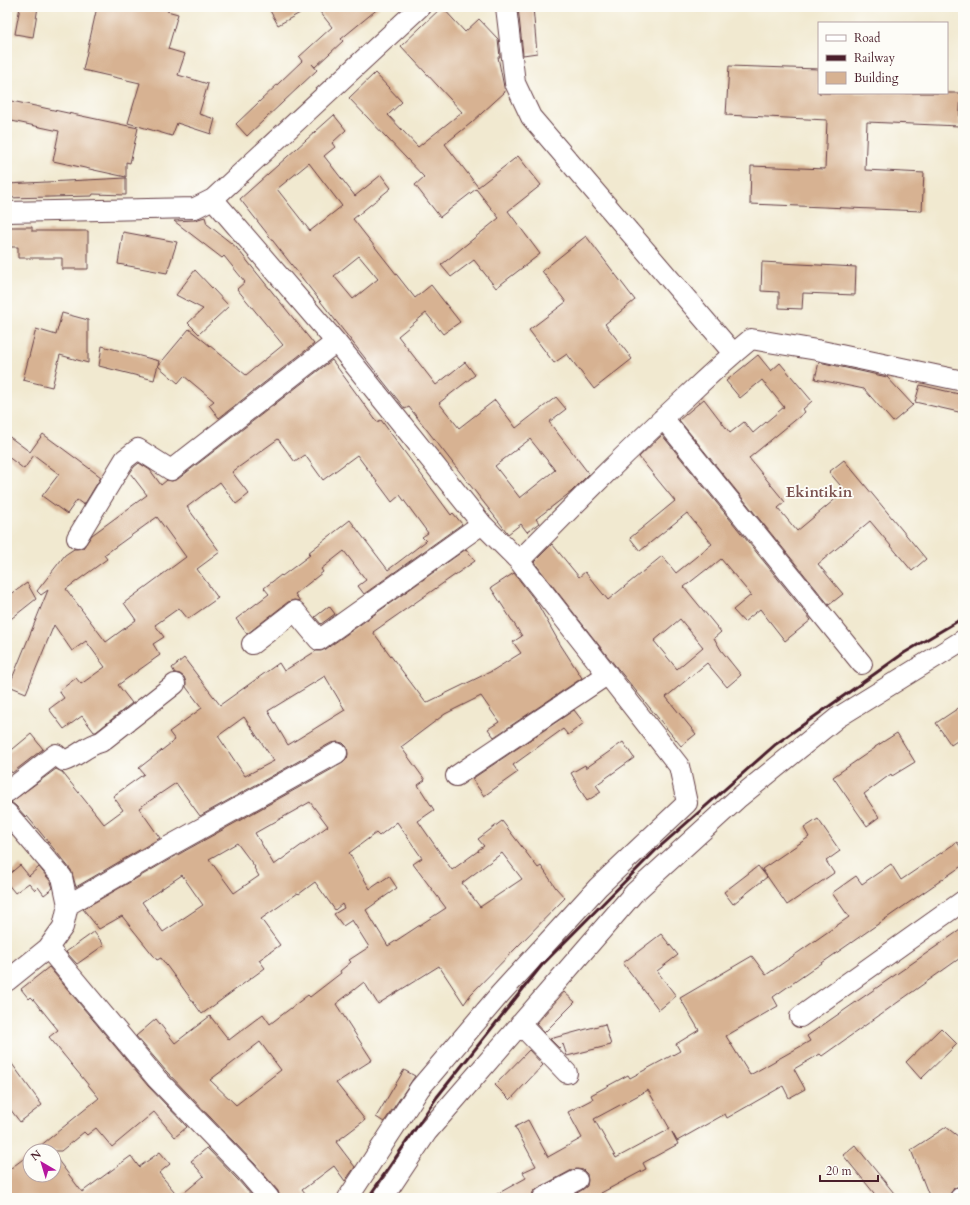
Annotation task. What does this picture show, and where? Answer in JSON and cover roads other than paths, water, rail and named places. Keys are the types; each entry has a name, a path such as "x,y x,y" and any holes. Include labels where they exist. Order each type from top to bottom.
{"street":[{"path":"7,212 195,208 213,198 420,7"},
{"path":"506,7 515,83 531,117 733,353"},
{"path":"213,198 336,342 482,524 519,561 608,674 679,766 686,803 598,887 500,994 420,1088 348,1198"},
{"path":"519,561 583,495 663,418 733,353 751,339 817,350 963,381"},
{"path":"76,538 125,459 138,449 171,470 336,342"},
{"path":"663,418 862,664"},
{"path":"252,644 295,611 319,640 482,524"},
{"path":"383,1198 428,1132 634,893 737,799 837,718 963,640"},
{"path":"456,776 608,674"},
{"path":"7,792 56,754 64,761 70,759 93,744 101,742 175,684"},
{"path":"68,905 166,848 337,753"},
{"path":"7,813 62,877 68,905 63,927 48,948 7,981"},
{"path":"800,1017 963,901"},
{"path":"48,948 157,1079 246,1171 269,1198"},
{"path":"520,1024 567,1073"},
{"path":"543,1198 577,1180"}],"railway":[{"path":"368,1198 437,1097 542,965 655,851 776,744 904,653 963,618"}],"district":[{"name":"Ekintikin","path":"819,492"}]}
